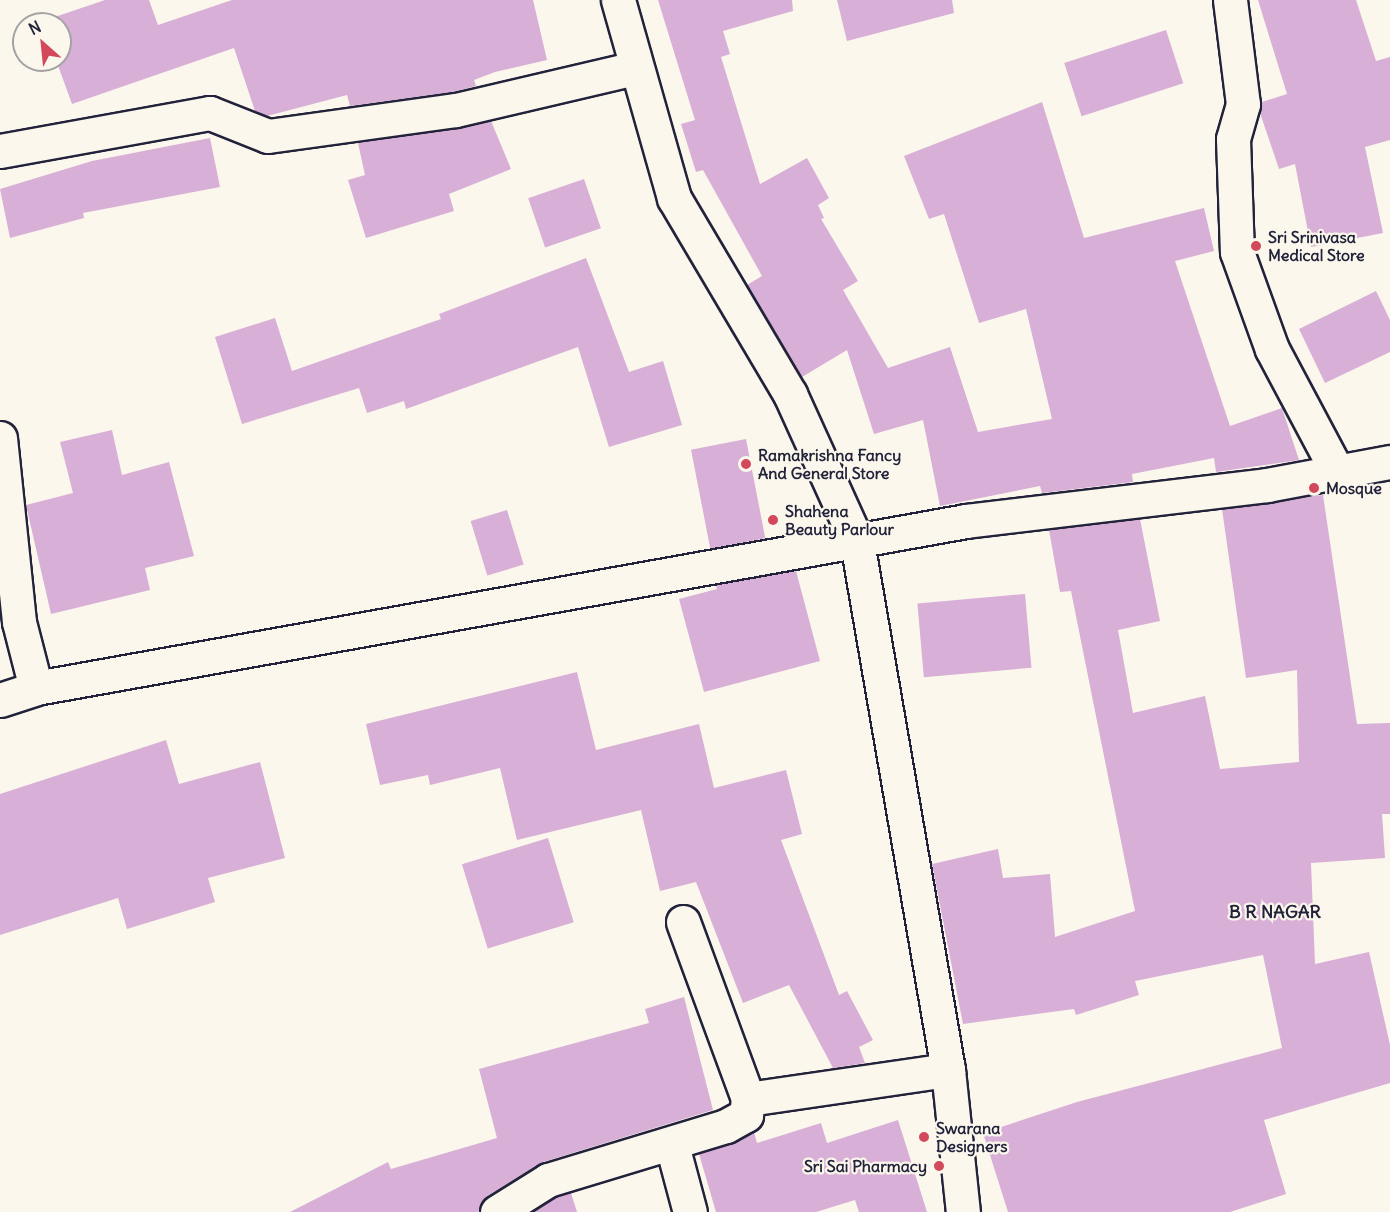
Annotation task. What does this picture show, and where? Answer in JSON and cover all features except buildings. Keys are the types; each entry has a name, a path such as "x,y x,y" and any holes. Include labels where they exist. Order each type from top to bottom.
{"street":[{"path":"618,0 635,68 674,198 790,394 857,542 948,1070 963,1212"},
{"path":"1230,0 1243,104 1233,139 1237,252 1272,349 1338,472"},
{"path":"0,151 210,113 268,136 456,110 635,68"},
{"path":"0,438 19,622 36,688"},
{"path":"0,700 36,688 966,521 1338,472 1390,462"},
{"path":"497,1212 548,1180 672,1145 726,1126 746,1114 748,1099 683,922"},
{"path":"748,1099 948,1070"},
{"path":"672,1145 690,1212"}],"place":[{"name":"Sri Srinivasa Medical Store","path":"1256,246"},
{"name":"Ramakrishna Fancy And General Store","path":"746,464"},
{"name":"Mosque","path":"1314,488"},
{"name":"Shahena Beauty Parlour","path":"773,520"},
{"name":"Swarana Designers","path":"924,1137"},
{"name":"Sri Sai Pharmacy","path":"939,1166"}],"district":[{"name":"B R NAGAR","path":"1275,912"}]}
